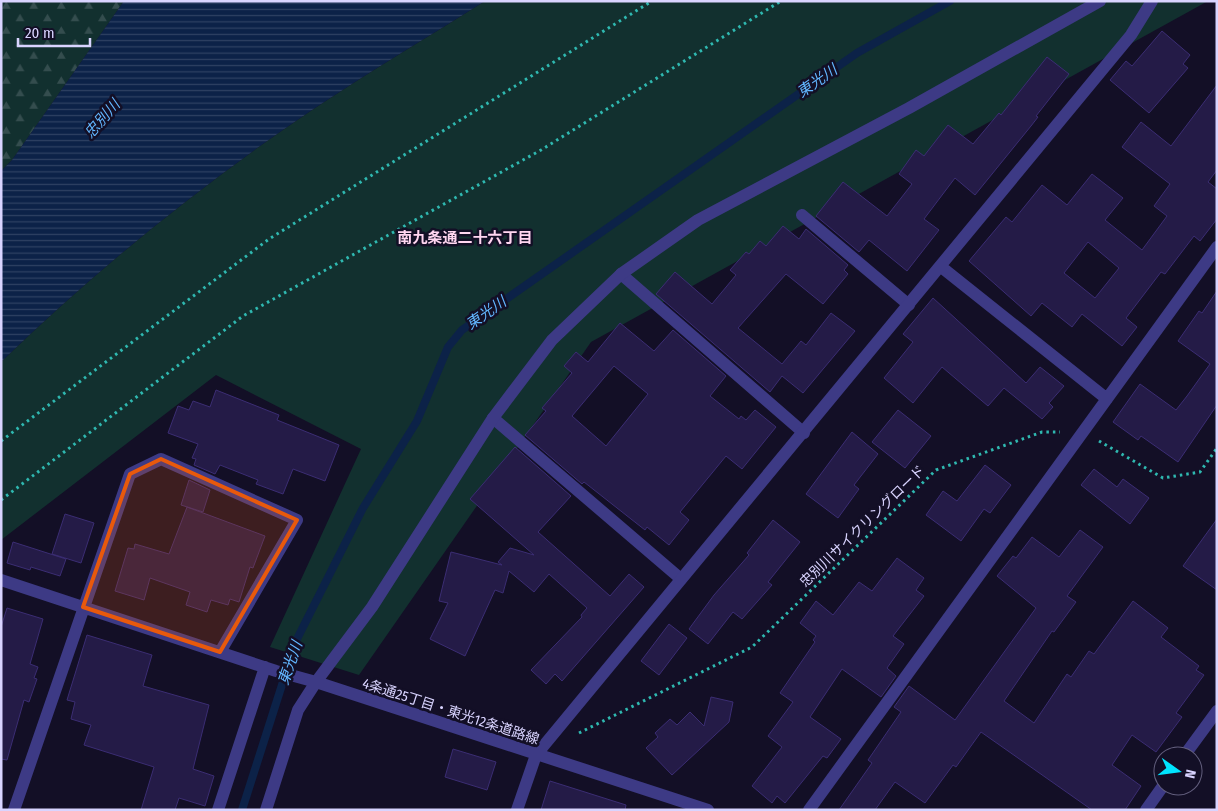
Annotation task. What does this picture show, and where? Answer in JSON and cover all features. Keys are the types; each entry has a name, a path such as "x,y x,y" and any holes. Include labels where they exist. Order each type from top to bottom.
{"street":[{"path":"266,810 298,710 316,682 372,607 493,418 552,340 621,274 698,220 909,108 1100,1"},
{"path":"517,810 536,755 804,433 1131,34 1152,1"},
{"path":"802,215 909,304"},
{"path":"809,810 1217,247"},
{"path":"940,266 1107,399"},
{"path":"621,274 804,433"},
{"path":"493,418 681,579"},
{"path":"14,810 130,474 161,459 298,520 220,652"},
{"name":"4条通25丁目・東光12条道路線","path":"1,580 708,810"},
{"path":"218,810 270,669"},
{"path":"1191,746 1217,711"},
{"path":"1146,810 1156,796"}],"path":[{"path":"1,441 270,239 652,1"},
{"path":"1,500 244,316 541,150 782,1"},
{"name":"忠別川サイクリングロード","path":"571,738 752,647 936,470 1042,432 1084,432"},
{"path":"1084,432 1163,478 1200,472 1217,448"}],"highlighted area":[{"path":"161,459 297,520 220,652 83,607 130,474"}],"green space":[{"path":"1,1 124,1 12,160 1,171"},
{"path":"485,1 1208,1 591,342 359,675 270,647 361,449 216,375 1,540 1,362 113,261 230,168 333,96"}],"water":[{"name":"忠別川","path":"124,1 485,1 333,96 230,168 113,261 1,362 1,171 12,160"}],"building":[{"path":"1162,31 1190,55 1183,64 1188,68 1149,113 1110,80 1126,61 1132,66"},
{"path":"1047,57 1069,74 1036,116 1038,117 975,195 955,178 924,219 939,230 907,271 869,240 859,252 816,216 843,182 887,216 912,184 899,174 916,150 924,156 948,125 973,144 999,113 1001,115"},
{"path":"1217,85 1217,170 1208,182 1217,189 1217,219 1200,241 1194,236 1165,274 1161,272 1126,318 1137,327 1122,346 1082,314 1072,327 1042,303 1031,316 969,261 1006,217 1012,222 1042,185 1067,205 1092,174 1123,198 1105,220 1142,250 1167,216 1154,206 1170,184 1122,147 1141,122 1171,146","holes":["1088,242 1119,268 1095,298 1064,273"]},
{"path":"783,226 799,239 806,229 848,265 844,270 848,274 823,304 786,274 738,328 782,364 801,341 806,345 831,313 855,331 803,393 782,376 770,392 656,294 675,272 712,304 736,275 730,270 746,252 749,254 760,241 766,246"},
{"path":"1217,291 1217,405 1178,462 1141,436 1138,440 1113,422 1140,384 1176,410 1210,364 1178,341 1199,311 1202,313"},
{"path":"933,298 1026,383 1040,367 1064,386 1049,403 1053,407 1042,419 1004,388 988,406 942,367 913,403 884,378 913,342 903,334"},
{"path":"620,323 654,351 673,330 726,376 710,396 739,419 741,416 746,420 755,410 776,427 742,469 726,456 680,512 689,520 669,545 647,527 645,530 584,482 582,484 525,435 546,411 542,408 572,373 564,366 576,352 588,362","holes":["614,366 648,394 606,446 572,416"]},
{"path":"216,390 279,415 277,420 339,445 325,481 293,469 283,494 256,484 258,480 220,465 215,474 194,465 196,459 192,458 198,444 168,433 178,406 189,410 193,401 210,407"},
{"path":"898,410 931,436 905,468 872,442"},
{"path":"852,432 878,454 854,485 859,489 838,518 806,494"},
{"path":"515,447 571,496 538,532 610,596 629,574 644,587 562,681 555,674 546,684 531,670 582,617 581,615 587,608 549,574 534,592 509,571 503,593 495,590 465,656 430,639 448,603 439,601 451,552 502,565 498,562 510,548 534,555 470,499"},
{"path":"985,465 1011,485 990,513 984,509 961,541 926,515 943,491 957,501"},
{"path":"1094,469 1117,487 1123,479 1149,498 1130,524 1081,485"},
{"path":"189,480 210,490 203,512 181,505"},
{"path":"187,507 265,536 253,568 250,567 239,602 230,599 228,605 211,600 207,612 186,605 190,592 150,578 144,600 115,591 128,548 134,549 135,544 169,554"},
{"path":"65,514 94,523 81,563 52,554"},
{"path":"1217,519 1217,590 1183,566"},
{"path":"773,520 800,542 768,582 772,585 742,619 733,612 708,644 689,629 714,595 749,555 747,553"},
{"path":"1080,530 1103,547 1067,596 1076,602 1054,632 1052,631 1004,701 1034,723 1067,674 1071,677 1089,651 1094,654 1133,601 1168,628 1161,637 1199,666 1196,670 1204,675 1176,713 1182,717 1160,746 1153,746 1153,750 1132,735 1112,765 1141,786 1125,810 1092,810 981,732 956,767 953,765 925,803 895,782 875,810 839,810 872,763 868,760 901,712 894,707 909,686 955,720 1036,608 997,576 1013,556 1016,558 1032,537 1059,557"},
{"path":"13,542 66,559 60,576 31,567 30,570 7,563"},
{"path":"897,558 924,578 916,590 924,596 893,636 904,644 887,668 896,676 881,697 842,669 810,717 841,739 827,758 823,756 785,803 777,796 772,803 752,786 782,747 768,736 793,702 780,693 815,642 813,640 816,636 800,623 816,601 833,615 859,582 872,591"},
{"path":"7,608 43,619 30,664 38,667 34,678 37,679 29,702 24,700 7,760 1,759 1,627"},
{"path":"669,624 687,638 659,675 641,661"},
{"path":"87,635 152,655 143,686 209,705 193,769 214,776 205,806 179,798 175,810 141,810 154,767 84,745 91,725 71,719 75,702 67,700"},
{"path":"711,697 733,702 729,722 672,775 646,748 658,737 655,733 670,719 677,725 690,712 704,726"},
{"path":"453,749 496,762 487,790 445,777"},
{"path":"550,781 626,805 625,810 541,810"}],"waterway":[{"name":"東光川","path":"242,810 296,641 363,508 417,421 448,347 462,330 857,53 950,1"}],"district":[{"name":"南九条通二十六丁目","path":"465,238"}]}
